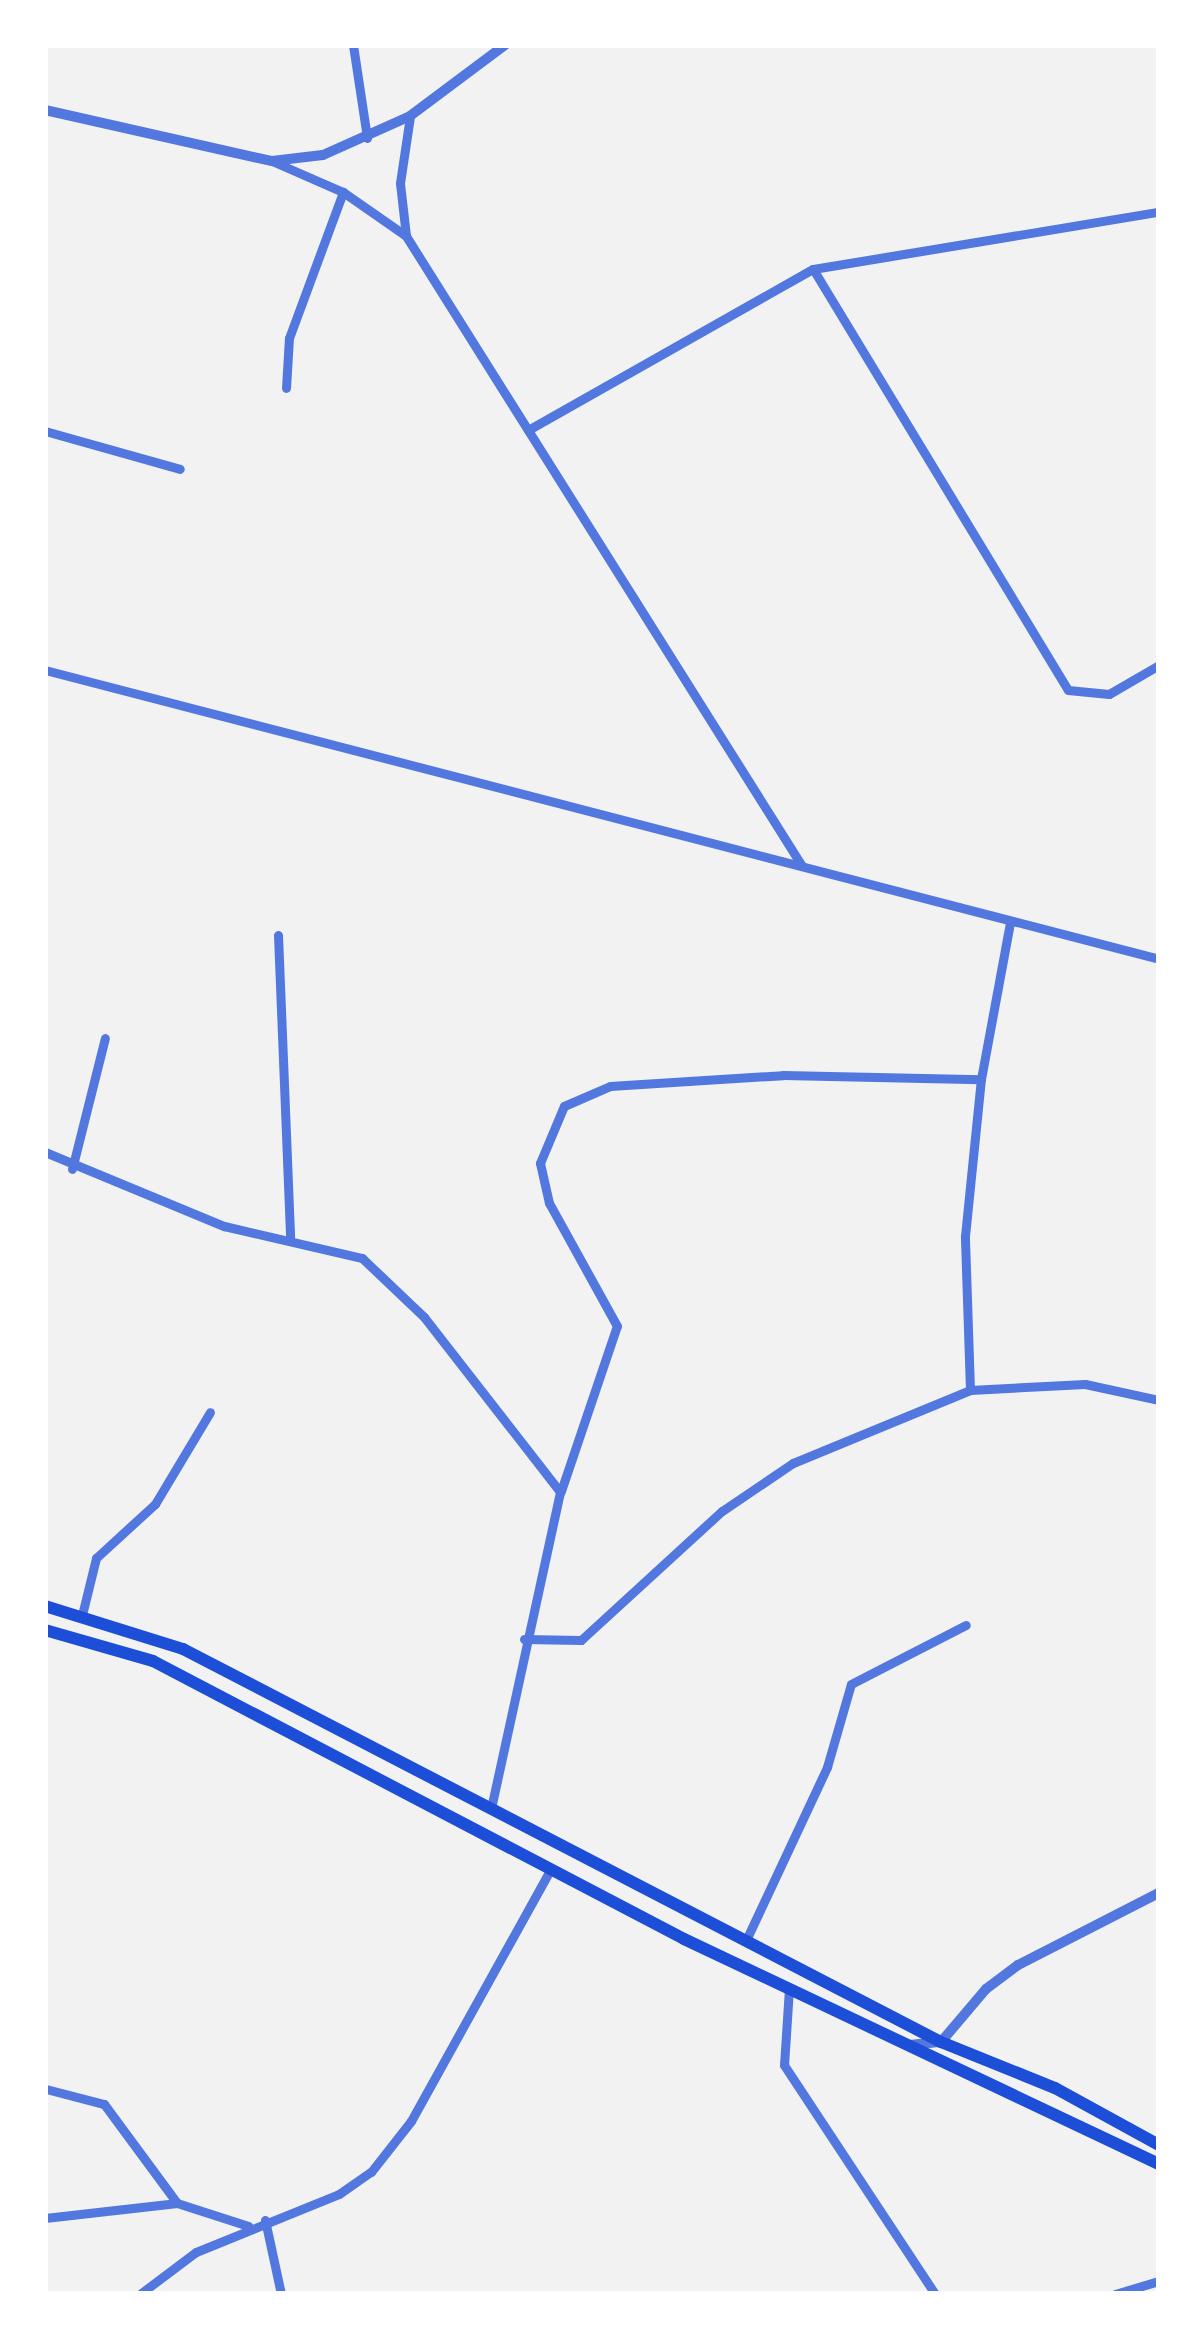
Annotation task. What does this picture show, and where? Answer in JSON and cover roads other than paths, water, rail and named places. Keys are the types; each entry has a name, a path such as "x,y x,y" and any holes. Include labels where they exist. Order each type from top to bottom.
{"main road":[{"path":"45,1606 183,1649 940,2042 1055,2088 1159,2145"},
{"path":"45,1630 153,1661 550,1870 1159,2164"}],"street":[{"path":"353,45 368,138"},
{"path":"272,161 323,155 368,138 410,116 505,45"},
{"path":"45,110 272,161 343,191 406,236 802,866"},
{"path":"406,236 400,182 410,116"},
{"path":"286,388 289,338 343,191"},
{"path":"528,430 813,268 1159,212"},
{"path":"813,268 1047,665 1068,690 1109,694 1159,665"},
{"path":"45,431 180,469"},
{"path":"45,670 1159,959"},
{"path":"970,1390 965,1236 981,1079 1010,922"},
{"path":"278,935 290,1237"},
{"path":"72,1169 105,1038"},
{"path":"491,1809 524,1639 560,1492 617,1327 549,1203 540,1163 564,1106 610,1086 783,1075 981,1079"},
{"path":"45,1152 72,1169 224,1226 290,1237 362,1258 394,1283 560,1492"},
{"path":"524,1639 581,1640 722,1511 793,1463 970,1390 1085,1384 1159,1400"},
{"path":"82,1615 96,1558 154,1504 210,1412"},
{"path":"747,1938 827,1767 851,1684 966,1625"},
{"path":"140,2294 178,2262 248,2226 339,2194 394,2148 550,1870"},
{"path":"910,2045 940,2042 1018,1965 1159,1893"},
{"path":"789,1988 784,2065 935,2294"},
{"path":"46,2089 104,2104 177,2203"},
{"path":"45,2218 177,2203 248,2226"},
{"path":"265,2220 281,2294"},
{"path":"1115,2294 1159,2281"}]}
